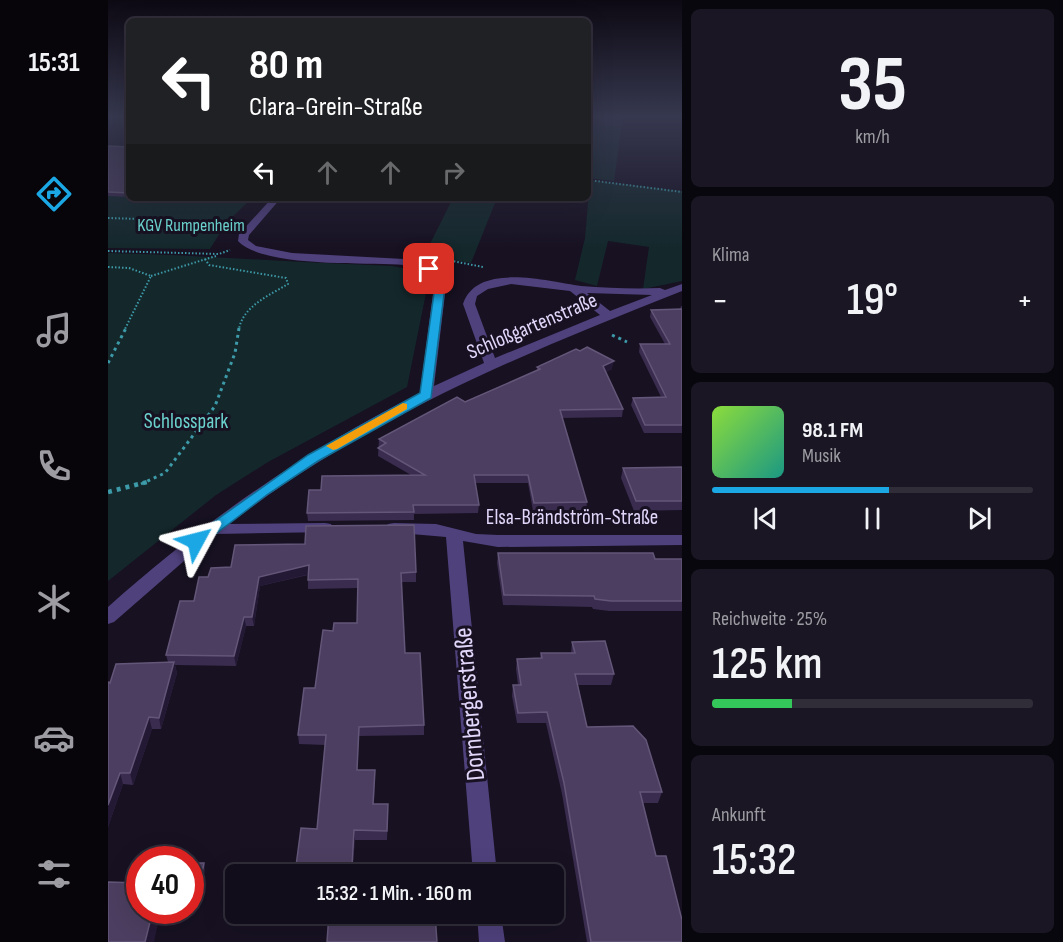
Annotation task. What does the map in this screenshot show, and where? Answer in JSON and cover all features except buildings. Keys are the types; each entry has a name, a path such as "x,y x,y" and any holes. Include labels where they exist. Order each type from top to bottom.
{"street":[{"path":"274,201 253,223 243,239 250,249 274,255 404,262 422,266 434,273 439,282 439,294 426,395"},
{"path":"491,365 469,304 472,294 485,286 513,282 634,292 679,288"},
{"path":"565,286 590,299 608,316"},
{"name":"Schloßgartenstraße","path":"108,617 211,530 313,458 426,395 491,365 679,288"},
{"name":"Elsa-Brändström-Straße","path":"380,528 424,527 498,541 682,540"},
{"path":"211,530 346,528"},
{"name":"Dornbergerstraße","path":"454,533 484,864"},
{"path":"490,924 492,942"}],"path":[{"path":"591,180 682,192"},
{"path":"108,218 253,223"},
{"path":"108,267 129,268 151,276 219,254 250,249"},
{"path":"108,251 219,254"},
{"path":"108,492 148,482 165,473 215,406 235,353 240,322 254,304 288,284 286,278 279,275 251,274 209,265 205,259"},
{"path":"108,363 151,276"}],"green space":[{"name":"KGV Rumpenheim","path":"108,160 126,160 126,201 249,201 226,223 210,249 108,248"},
{"path":"591,160 617,160 614,181 591,178"},
{"path":"591,180 682,191 682,281 643,289 649,247 608,241 597,286 575,280 585,238 588,201 591,201"},
{"path":"452,201 496,201 471,263 424,256"},
{"name":"Schlosspark","path":"108,253 392,266 412,270 426,279 427,288 407,387 268,462 216,495 108,581"}],"slow traffic":[{"path":"333,446 403,406"}],"route":[{"path":"196,541 263,491 313,458 426,395 440,286 438,279 429,269"}]}
